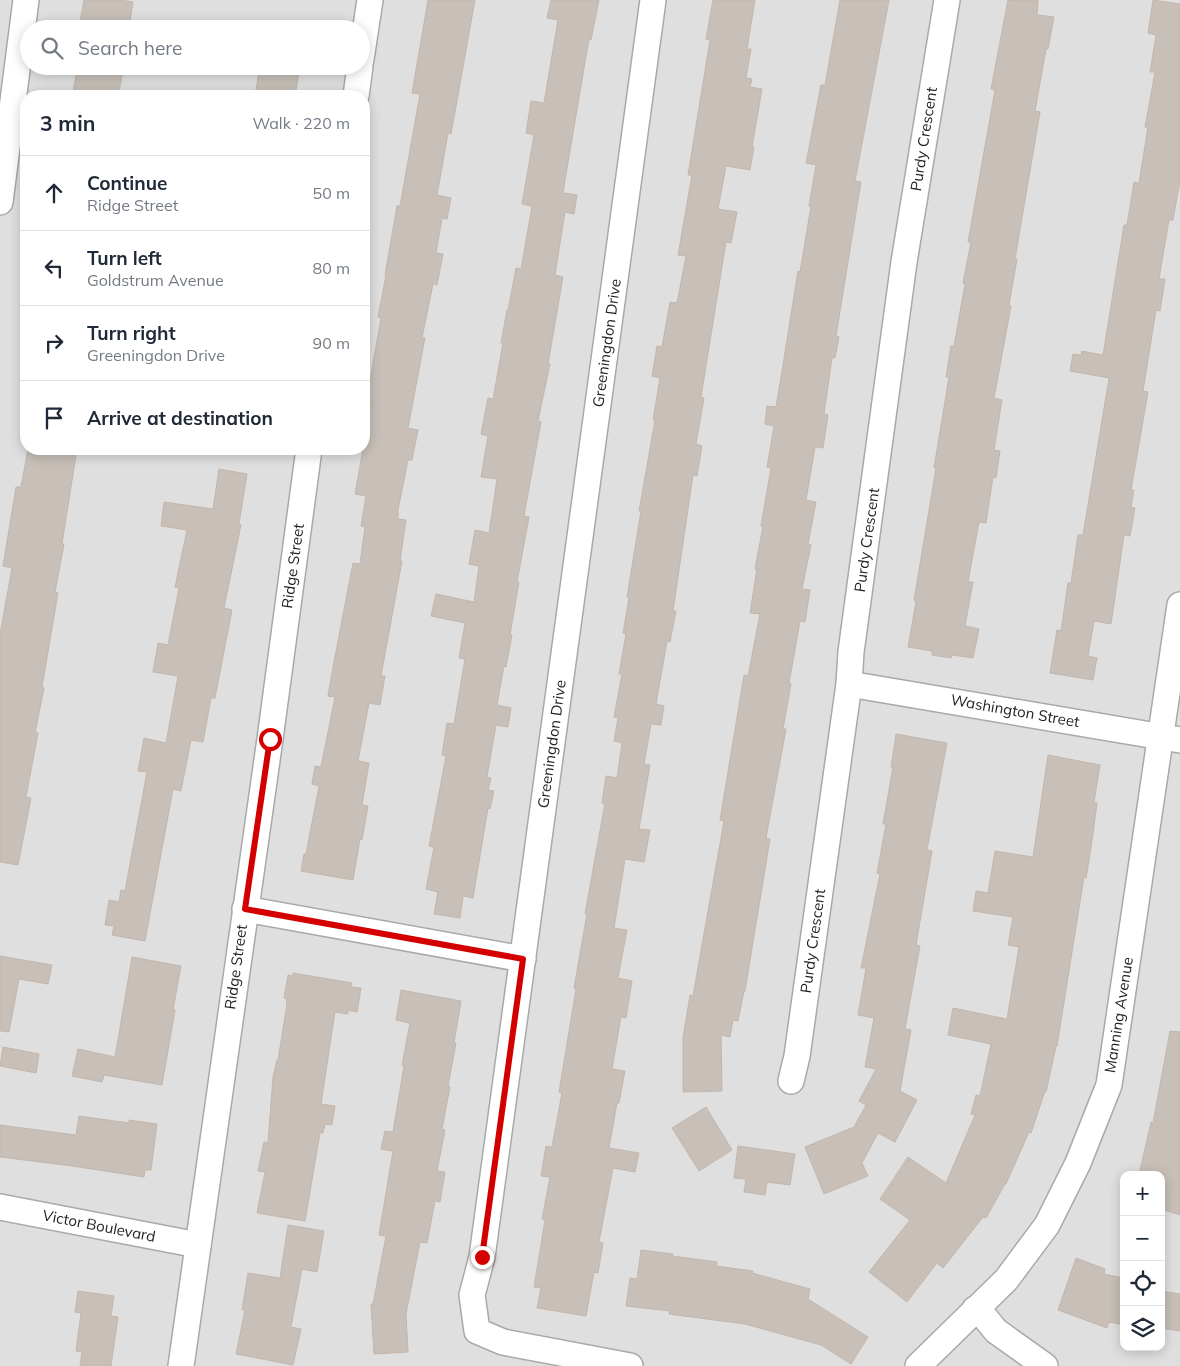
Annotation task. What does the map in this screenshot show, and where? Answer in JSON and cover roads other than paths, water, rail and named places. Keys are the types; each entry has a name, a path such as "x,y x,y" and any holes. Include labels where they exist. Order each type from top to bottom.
{"street":[{"path":"23,20 26,0"},
{"path":"367,20 370,0"},
{"name":"Greeningdon Drive","path":"630,1366 502,1342 477,1331 472,1294 482,1257 653,0"},
{"name":"Purdy Crescent","path":"791,1080 797,1056 849,684 851,652 904,262 948,0"},
{"path":"0,202 20,47"},
{"path":"357,90 359,75"},
{"name":"Ridge Street","path":"181,1366 308,455"},
{"name":"Manning Avenue","path":"918,1366 1006,1280 1048,1225 1078,1163 1108,1085 1170,739 1180,605"},
{"name":"Washington Street","path":"849,684 1170,739"},
{"path":"245,909 523,959"},
{"name":"Victor Boulevard","path":"0,1207 198,1245"},
{"path":"975,1309 983,1315 996,1331 1045,1366"}]}
